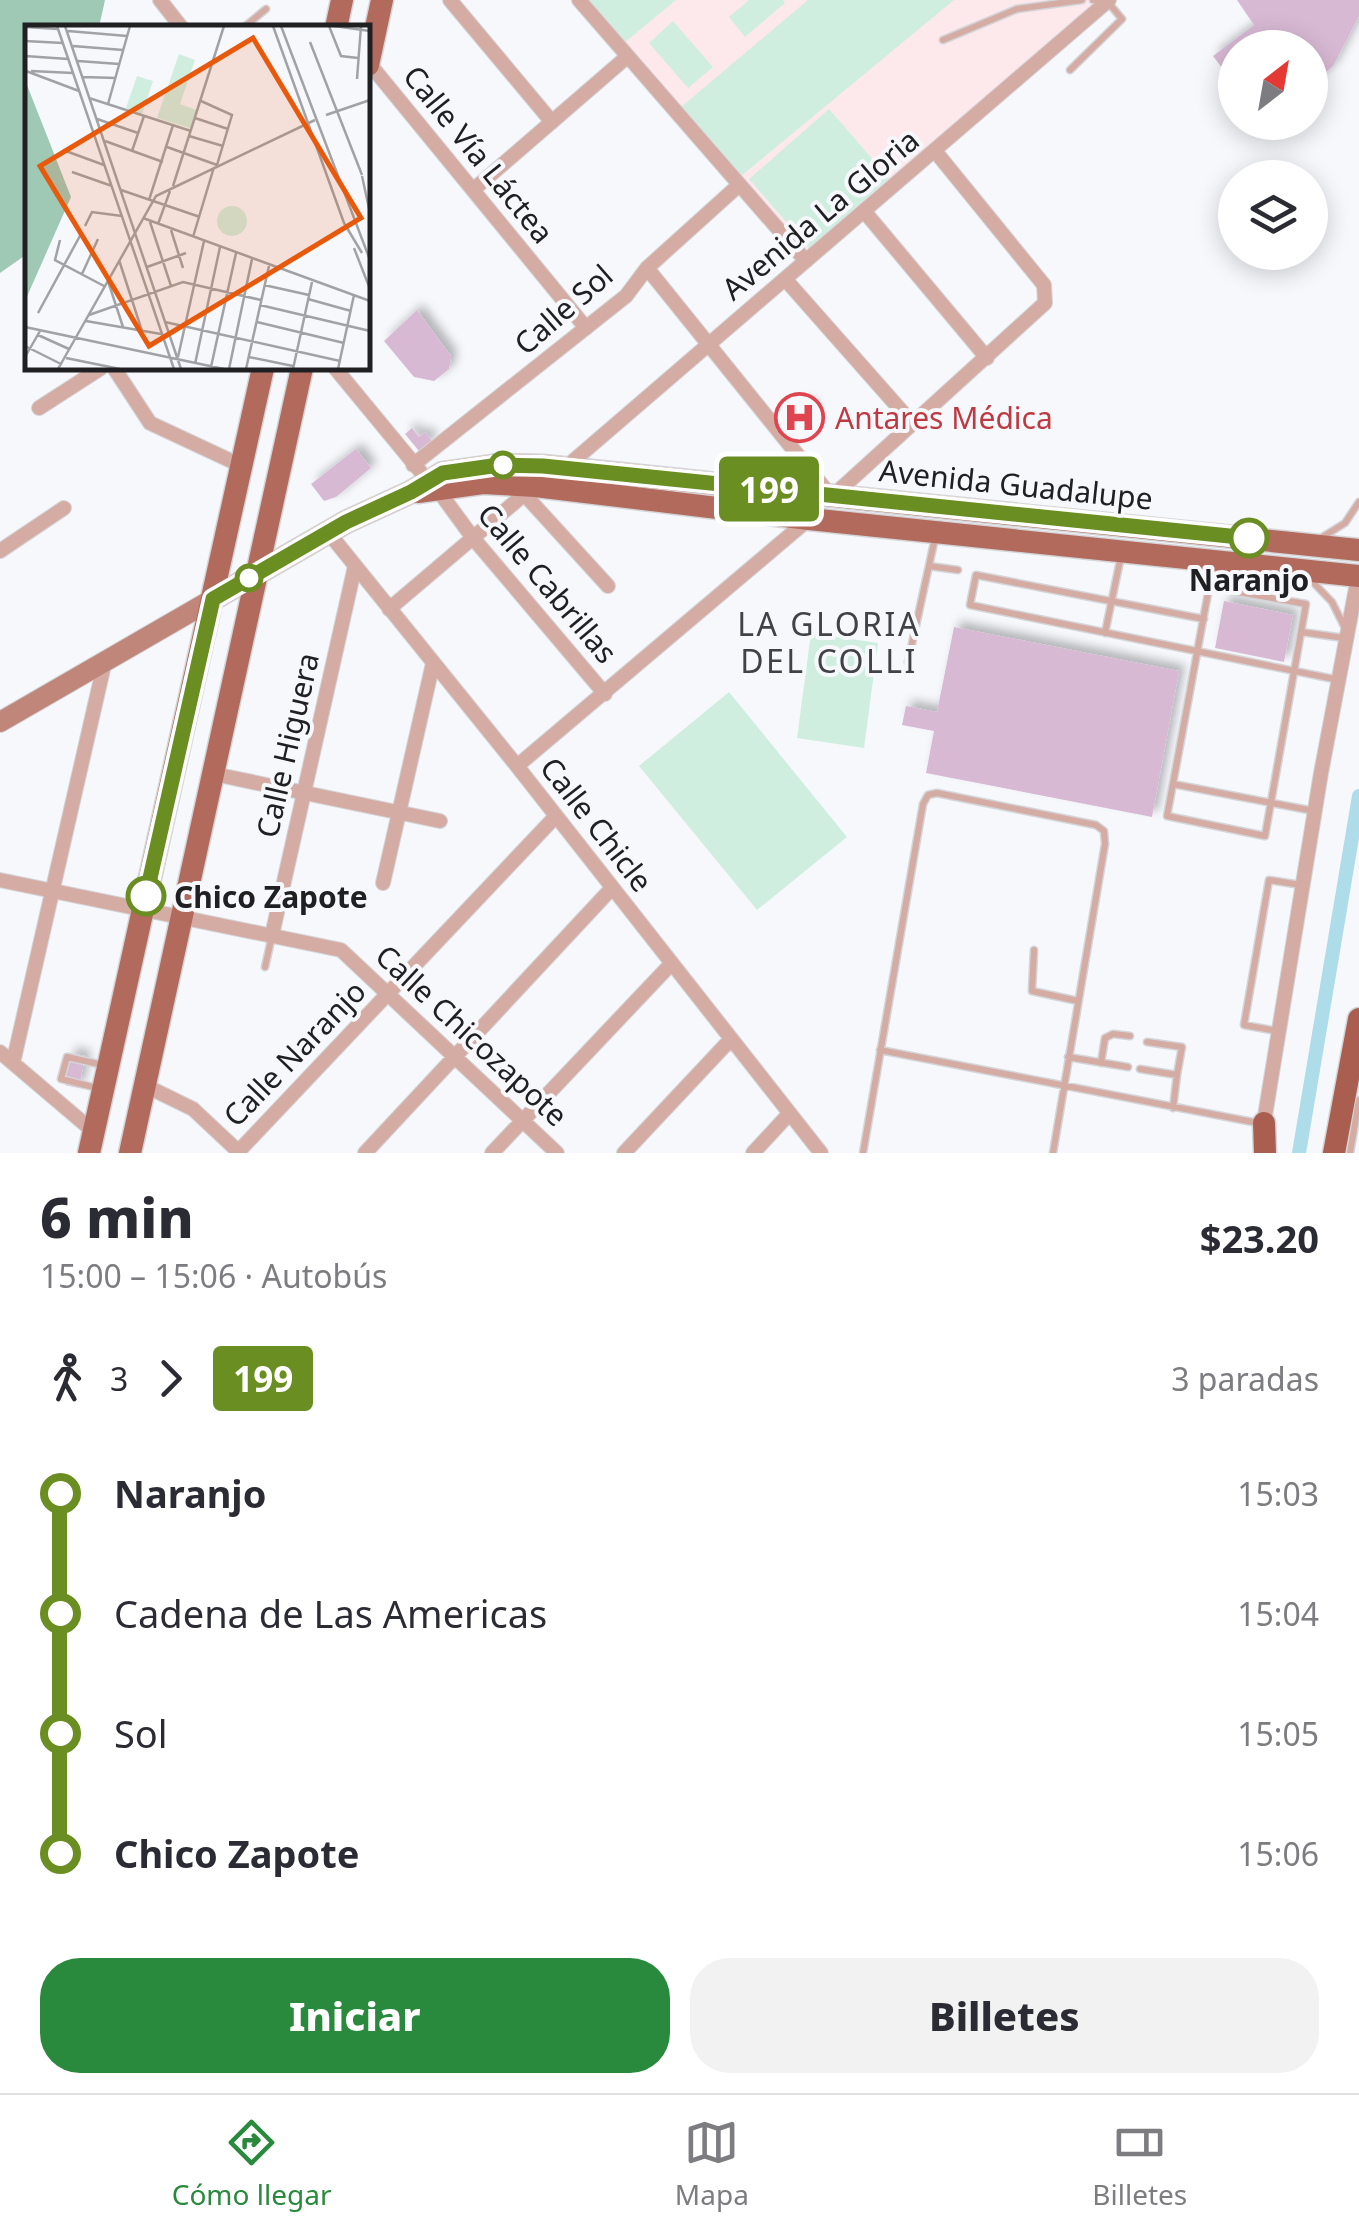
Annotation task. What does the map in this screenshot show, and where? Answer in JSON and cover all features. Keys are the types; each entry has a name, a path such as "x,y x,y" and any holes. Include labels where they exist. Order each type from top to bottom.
{"highway":[{"path":"1334,1153 1359,1019"},
{"path":"1262,1153 1264,1123"}],"main road":[{"path":"337,25 342,0"},
{"path":"370,55 382,0"},
{"path":"92,1142 263,370"},
{"path":"130,1153 302,370"},
{"name":"Avenida Guadalupe","path":"423,482 457,468 565,468 1359,550"},
{"path":"0,722 328,532 423,482"},
{"name":"Avenida Guadalupe","path":"423,482 482,483 1359,574"}],"street":[{"path":"160,0 180,25"},
{"path":"450,0 552,122"},
{"path":"579,0 806,261"},
{"name":"Avenida La Gloria","path":"565,468 936,151 1100,0"},
{"path":"473,190 628,56"},
{"name":"Calle Vía Láctea","path":"370,66 586,328"},
{"path":"517,766 808,519 824,495 913,424 1040,311 1046,296 1044,285 936,151"},
{"name":"Calle Sol","path":"423,482 586,328 626,296 647,268 740,185"},
{"path":"864,211 986,358"},
{"path":"647,268 824,495"},
{"path":"785,279 913,424"},
{"path":"40,408 98,370"},
{"path":"115,370 150,423 242,466"},
{"name":"Calle Cabrillas","path":"336,370 423,482 605,694"},
{"path":"390,609 530,490 608,586"},
{"path":"0,551 64,508"},
{"name":"Calle Chicle","path":"328,532 820,1153"},
{"name":"Calle Higuera","path":"272,935 355,566"},
{"path":"1264,1123 1302,885 1339,676 1351,638 1359,574"},
{"path":"13,1062 105,662"},
{"path":"383,883 433,663"},
{"path":"214,774 440,821"},
{"name":"Calle Naranjo","path":"238,1152 556,816"},
{"name":"Calle Chicozapote","path":"0,880 341,950 557,1153"},
{"path":"365,1153 612,888"},
{"path":"492,1153 672,963"},
{"path":"624,1153 731,1038"},
{"path":"0,1052 42,1088 92,1142"},
{"path":"146,1086 193,1108 238,1152"},
{"path":"753,1153 790,1114"}],"lane":[{"path":"943,40 1017,9 1082,0"},
{"path":"1070,70 1122,20 1100,0"},
{"path":"247,25 266,9"},
{"path":"1300,543 1336,530 1359,502"},
{"path":"908,662 936,532"},
{"path":"1105,632 1122,551"},
{"path":"1210,587 1306,604 1265,836 1167,816 1214,560"},
{"path":"929,566 958,570"},
{"path":"1296,569 1324,592 1351,638"},
{"path":"1204,619 976,575 970,605 1296,671 1339,676"},
{"path":"1301,632 1351,638"},
{"path":"1173,784 1315,812"},
{"path":"863,1153 923,804 928,795 937,793 1096,825 1104,830 1106,838 1053,1153"},
{"path":"1278,1031 1244,1024 1269,880 1302,885"},
{"path":"265,967 272,935"},
{"path":"1034,950 1032,991 1078,1001"},
{"path":"1101,1063 1105,1038 1113,1034 1130,1036"},
{"path":"1147,1042 1182,1047 1172,1108"},
{"path":"880,1050 1264,1123"},
{"path":"60,1079 67,1057 109,1066"},
{"path":"1068,1058 1128,1067"},
{"path":"1140,1070 1177,1076"},
{"path":"42,1088 60,1079 104,1090"},
{"path":"1350,1153 1359,1100"}],"shaded area":[{"path":"587,0 1098,0 807,253"}],"green space":[{"path":"0,0 105,0 99,25 25,25 25,255 0,273"},
{"path":"588,0 676,0 624,43"},
{"path":"749,0 785,3 745,37 729,17"},
{"path":"808,0 954,0 741,176 681,107"},
{"path":"673,21 713,67 688,88 649,43"},
{"path":"829,109 889,178 809,248 749,179"},
{"path":"811,633 878,643 864,748 797,738"},
{"path":"729,692 847,837 757,910 639,766"}],"building":[{"path":"1237,0 1359,0 1359,16 1328,70 1328,30 1247,30 1254,25"},
{"path":"417,310 451,356 449,369 434,381 414,377 384,341"},
{"name":"Antares Médica","path":"805,403 814,413 795,430 786,421"},
{"path":"412,428 419,437 425,432 432,441 419,451 405,434"},
{"path":"356,449 371,468 336,497 324,501 311,484"},
{"path":"1224,601 1293,615 1284,662 1215,648"},
{"path":"954,627 1179,671 1152,817 926,773 934,731 902,725 906,706 937,712"},
{"path":"70,1053 85,1056 79,1088 65,1085"}],"waterway":[{"path":"1299,1153 1359,796"}],"bus line":[{"name":"199","path":"146,896 213,599 364,512 457,468 543,466 1249,538"}],"place":[{"name":"Antares Médica","path":"800,417"},
{"name":"Naranjo","path":"1249,538"},
{"name":"Chico Zapote","path":"146,896"}],"district":[{"name":"LA GLORIA DEL COLLI","path":"829,642"}]}
